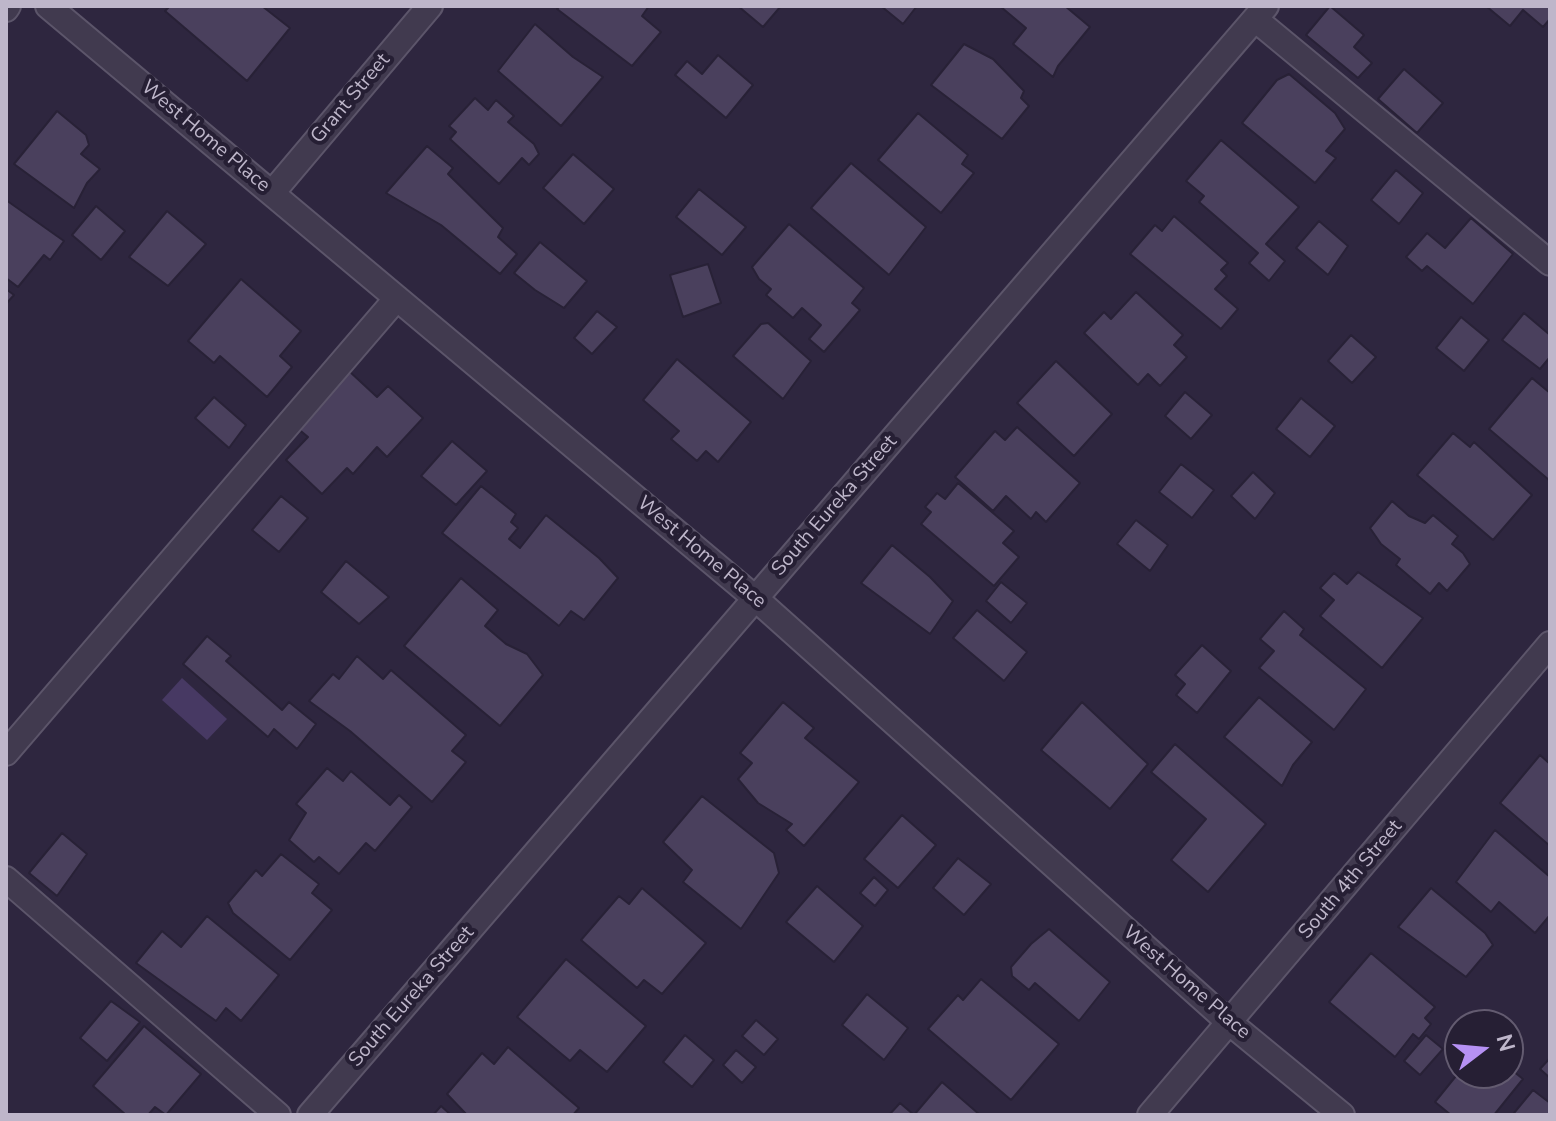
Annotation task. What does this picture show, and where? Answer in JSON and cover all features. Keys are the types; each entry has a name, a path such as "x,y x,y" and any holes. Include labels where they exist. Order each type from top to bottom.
{"street":[{"name":"West Home Place","path":"48,6 755,598 1230,1023 1342,1115"},
{"name":"Grant Street","path":"272,193 430,6"},
{"path":"1260,13 1550,263"},
{"name":"South Eureka Street","path":"310,1115 1260,13"},
{"path":"6,753 397,298"},
{"name":"South 4th Street","path":"1150,1115 1550,644"},
{"path":"6,879 278,1115"}],"shaded area":[{"path":"182,678 227,719 207,740 162,700"}],"building":[{"path":"170,6 262,6 290,28 247,81 165,11"},
{"path":"560,6 649,6 642,16 661,32 632,66 557,9"},
{"path":"738,6 781,6 763,27"},
{"path":"881,6 917,6 903,24"},
{"path":"1065,6 1090,27 1058,66 1053,77 1013,44 1026,28 1001,7"},
{"path":"1330,6 1364,35 1354,47 1372,63 1358,78 1306,35"},
{"path":"1486,6 1550,6 1550,19 1543,27 1523,10 1510,26"},
{"path":"535,24 573,57 603,77 561,126 498,71"},
{"path":"964,44 993,59 1024,91 1021,98 1029,106 1002,139 931,85"},
{"path":"718,55 753,85 726,118 675,75 687,61 702,74"},
{"path":"1404,69 1443,103 1417,133 1378,99"},
{"path":"1289,74 1335,113 1345,129 1326,151 1336,158 1315,183 1242,123 1277,80"},
{"path":"475,98 488,110 496,100 514,116 508,122 534,144 539,154 529,165 522,158 499,184 450,139 456,132 449,126"},
{"path":"57,111 86,135 89,145 81,154 100,169 87,183 74,208 14,164"},
{"path":"918,113 968,155 962,164 974,173 941,213 878,160"},
{"path":"1221,140 1299,207 1266,244 1285,261 1269,281 1249,263 1258,253 1199,202 1204,196 1186,181"},
{"path":"427,146 453,168 448,174 503,228 498,237 517,254 500,274 441,225 386,193"},
{"path":"573,154 614,189 584,224 543,188"},
{"path":"851,163 926,227 889,275 811,208"},
{"path":"1396,170 1423,193 1399,224 1371,200"},
{"path":"699,189 746,227 722,255 676,217"},
{"path":"6,200 64,241 50,260 44,255 18,287 6,278"},
{"path":"96,206 125,231 101,260 72,235"},
{"path":"167,211 206,244 168,286 129,257"},
{"path":"1174,216 1228,263 1221,270 1227,276 1215,289 1238,309 1221,329 1130,254 1155,225 1162,231"},
{"path":"1471,218 1513,254 1473,304 1427,266 1422,271 1406,257 1427,233 1445,248"},
{"path":"1319,221 1348,246 1328,275 1296,248"},
{"path":"789,224 864,288 852,303 860,310 824,352 809,339 821,325 802,308 793,318 766,295 771,289 759,279 752,267"},
{"path":"540,242 587,281 564,308 514,273"},
{"path":"708,264 721,303 683,317 670,275"},
{"path":"241,279 301,331 280,356 292,367 267,397 220,356 214,363 188,341"},
{"path":"6,289 14,295 6,304"},
{"path":"1136,292 1183,335 1174,345 1187,357 1160,386 1148,374 1138,385 1084,333 1104,312 1111,319"},
{"path":"597,311 617,327 592,354 574,338"},
{"path":"1524,313 1550,335 1550,357 1540,369 1502,340"},
{"path":"1461,317 1489,340 1464,371 1436,348"},
{"path":"768,323 811,361 783,399 733,356 761,324"},
{"path":"1351,335 1376,357 1352,383 1328,361"},
{"path":"677,359 751,422 718,462 706,451 697,461 671,439 679,431 643,400"},
{"path":"1056,361 1112,414 1074,456 1017,403"},
{"path":"349,371 377,397 388,386 423,418 387,457 377,447 353,474 347,468 322,494 286,460 308,437 296,427"},
{"path":"1532,378 1550,393 1549,480 1489,429"},
{"path":"1185,392 1212,415 1191,439 1165,416"},
{"path":"214,397 246,425 229,448 195,418"},
{"path":"1301,398 1335,426 1310,457 1276,429"},
{"path":"1017,427 1080,483 1046,522 1036,512 1031,519 1006,496 993,511 955,477 995,431 1005,440"},
{"path":"1453,433 1470,447 1474,442 1532,495 1493,540 1417,475"},
{"path":"452,441 487,471 456,505 421,476"},
{"path":"1181,464 1214,490 1192,518 1159,492"},
{"path":"1253,472 1275,493 1255,519 1231,496"},
{"path":"958,483 1014,531 1003,543 1019,557 994,586 921,524 931,512 925,507 937,493 945,499"},
{"path":"481,486 516,514 511,522 518,528 509,539 520,548 546,515 599,558 618,578 584,620 571,611 559,626 442,533"},
{"path":"281,496 308,518 279,552 252,530"},
{"path":"1392,501 1409,516 1425,523 1433,515 1458,536 1452,544 1470,564 1447,591 1439,583 1430,594 1396,565 1400,559 1381,544 1370,528"},
{"path":"1136,520 1168,545 1150,571 1117,544"},
{"path":"892,545 953,601 930,634 861,583"},
{"path":"346,561 389,597 359,624 321,592"},
{"path":"1358,572 1423,618 1382,668 1320,616 1334,600 1320,588 1334,573 1347,584"},
{"path":"461,578 498,610 485,626 506,644 527,654 543,675 500,726 404,646"},
{"path":"1001,582 1027,603 1011,623 986,601"},
{"path":"977,610 1027,652 1004,681 953,638"},
{"path":"1284,611 1304,629 1300,635 1366,689 1334,730 1259,668 1274,651 1260,639"},
{"path":"207,636 231,656 226,661 282,710 289,702 316,724 297,749 274,729 268,737 183,664"},
{"path":"1202,645 1231,671 1197,713 1176,695 1185,684 1175,675"},
{"path":"357,656 383,679 391,670 466,735 452,751 466,762 432,802 350,731 309,701 333,674 339,679"},
{"path":"1259,697 1312,742 1293,765 1282,786 1224,737"},
{"path":"783,702 814,728 805,738 859,782 804,846 786,830 792,824 758,803 738,779 752,763 740,753"},
{"path":"1082,702 1148,764 1110,809 1041,750"},
{"path":"1175,744 1266,824 1208,892 1171,860 1206,819 1151,772"},
{"path":"1540,755 1550,764 1550,846 1500,803"},
{"path":"327,768 343,781 351,771 390,805 399,795 412,807 375,851 366,843 339,874 319,857 314,862 289,840 306,813 296,804"},
{"path":"702,796 774,853 779,873 741,929 683,882 692,870 663,842"},
{"path":"902,815 936,845 898,888 864,859"},
{"path":"1495,830 1550,877 1550,915 1535,933 1499,902 1491,912 1456,882"},
{"path":"62,833 87,854 57,896 29,873"},
{"path":"281,854 319,884 312,893 332,910 290,960 233,913 228,903 256,870 262,876"},
{"path":"958,858 991,884 964,915 933,888"},
{"path":"874,877 888,890 875,906 860,893"},
{"path":"817,886 863,926 834,962 786,922"},
{"path":"642,888 706,943 662,994 644,980 637,988 581,940 619,896 629,904"},
{"path":"1431,888 1485,933 1493,945 1466,977 1398,927"},
{"path":"207,916 279,975 241,1021 226,1008 216,1021 136,963 162,931 181,947"},
{"path":"1049,929 1110,982 1079,1021 1035,983 1029,990 1012,976 1011,967"},
{"path":"1371,953 1435,1007 1425,1018 1431,1024 1419,1039 1413,1034 1395,1057 1329,1002"},
{"path":"566,959 646,1026 607,1072 580,1050 570,1061 517,1017"},
{"path":"981,979 1059,1044 1011,1100 928,1029 958,995 963,1000"},
{"path":"867,994 908,1028 884,1060 842,1025"},
{"path":"111,1001 140,1022 107,1061 80,1038"},
{"path":"756,1020 778,1039 764,1055 742,1036"},
{"path":"144,1026 201,1074 166,1115 155,1107 148,1115 126,1115 93,1086"},
{"path":"685,1035 714,1060 692,1087 663,1062"},
{"path":"1426,1035 1443,1049 1420,1075 1404,1061"},
{"path":"508,1047 579,1108 573,1115 467,1115 447,1094 482,1053 494,1064"},
{"path":"736,1050 756,1067 742,1083 723,1065"},
{"path":"1550,1058 1550,1078 1540,1069"},
{"path":"942,1082 980,1115 914,1115"},
{"path":"1445,1089 1515,1089 1494,1115 1451,1115 1435,1102"},
{"path":"1533,1090 1550,1103 1550,1115 1516,1115 1514,1113"},
{"path":"900,1103 914,1115 889,1115"},
{"path":"441,1106 451,1115 433,1115"}]}
